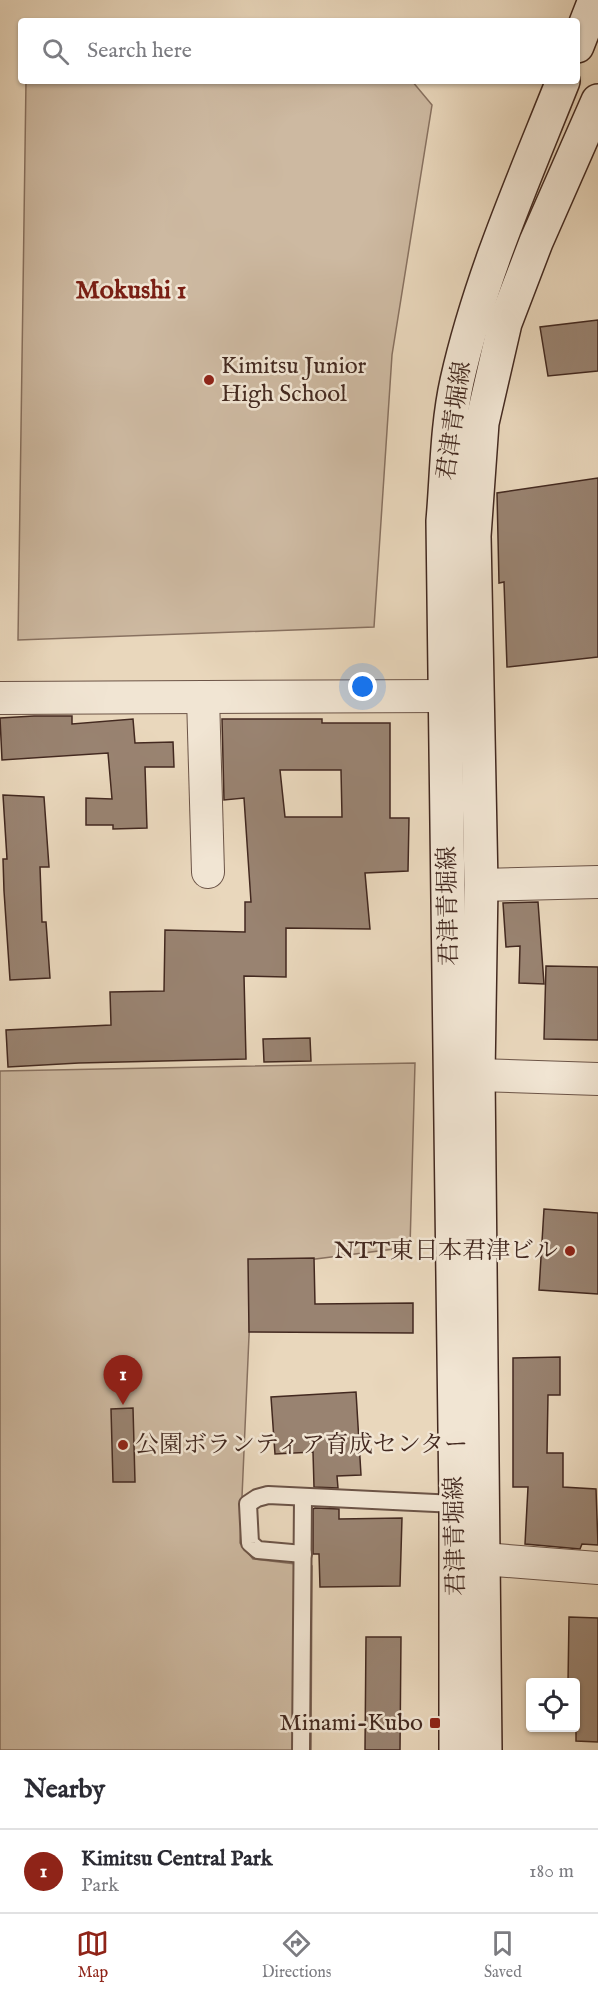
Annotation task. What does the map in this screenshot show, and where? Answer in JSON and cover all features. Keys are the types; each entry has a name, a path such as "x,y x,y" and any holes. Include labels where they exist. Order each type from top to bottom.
{"main road":[{"path":"580,38 595,0"},
{"name":"君津青堀線","path":"456,1750 456,1504 443,521 457,382 473,321 503,232 562,84"},
{"name":"君津青堀線","path":"485,1750 478,1075 481,885 474,537 482,423 505,323 536,242 598,101"}],"street":[{"path":"0,698 446,696"},
{"path":"203,697 208,872"},
{"path":"481,885 598,882"},
{"path":"478,1075 598,1079"},
{"path":"483,1559 598,1568"}],"lane":[{"path":"303,1554 258,1550 250,1543 248,1504 268,1495 456,1504"},
{"path":"301,1750 303,1498"}],"shaded area":[{"name":"Kimitsu Junior High School","path":"26,84 414,84 432,105 392,355 374,627 18,640"},
{"path":"415,1063 410,1247 252,1267 240,1543 253,1559 312,1566 311,1750 0,1750 0,1071"}],"building":[{"path":"598,320 598,371 548,376 540,327"},
{"path":"598,478 598,657 507,667 504,582 499,583 497,493"},
{"path":"72,716 72,724 133,719 135,743 173,742 174,767 145,767 147,828 113,829 113,825 86,825 86,798 112,799 108,753 2,760 0,718"},
{"path":"222,719 322,719 322,723 390,723 390,818 409,818 408,871 365,873 370,929 286,928 286,977 244,976 246,1059 8,1067 6,1030 111,1025 110,992 164,991 165,930 245,932 245,902 251,902 244,798 224,800","holes":["280,770 341,770 342,817 285,817"]},
{"path":"3,795 44,797 49,867 40,867 42,922 46,922 50,978 10,980 4,891 3,859 7,859"},
{"path":"538,902 544,984 519,983 520,946 506,947 503,903"},
{"path":"546,966 598,967 598,1040 544,1039"},
{"path":"310,1038 311,1061 264,1062 263,1039"},
{"name":"NTT東日本君津ビル","path":"544,1209 598,1213 598,1294 539,1290"},
{"path":"314,1258 315,1304 413,1303 413,1333 249,1332 248,1259"},
{"path":"560,1357 560,1395 548,1395 547,1453 563,1453 563,1487 596,1489 598,1545 582,1544 580,1549 525,1544 528,1487 513,1487 513,1358"},
{"path":"356,1392 361,1475 337,1476 338,1488 314,1487 313,1452 275,1454 271,1397"},
{"name":"公園ボランティア育成センター","path":"133,1408 135,1482 113,1482 111,1409"},
{"path":"313,1509 339,1509 339,1519 402,1518 400,1586 320,1587 319,1554 313,1554"},
{"path":"569,1617 598,1618 598,1742 576,1741 576,1732 580,1732 580,1678 568,1678"},
{"path":"366,1637 401,1637 400,1750 365,1750"}],"place":[{"name":"Kimitsu Junior High School","path":"209,380"},
{"name":"NTT東日本君津ビル","path":"570,1251"},
{"name":"Kimitsu Central Park","path":"123,1405"},
{"name":"公園ボランティア育成センター","path":"123,1445"},
{"name":"Minami-Kubo","path":"435,1723"}],"district":[{"name":"Mokushi 1","path":"131,290"}]}
